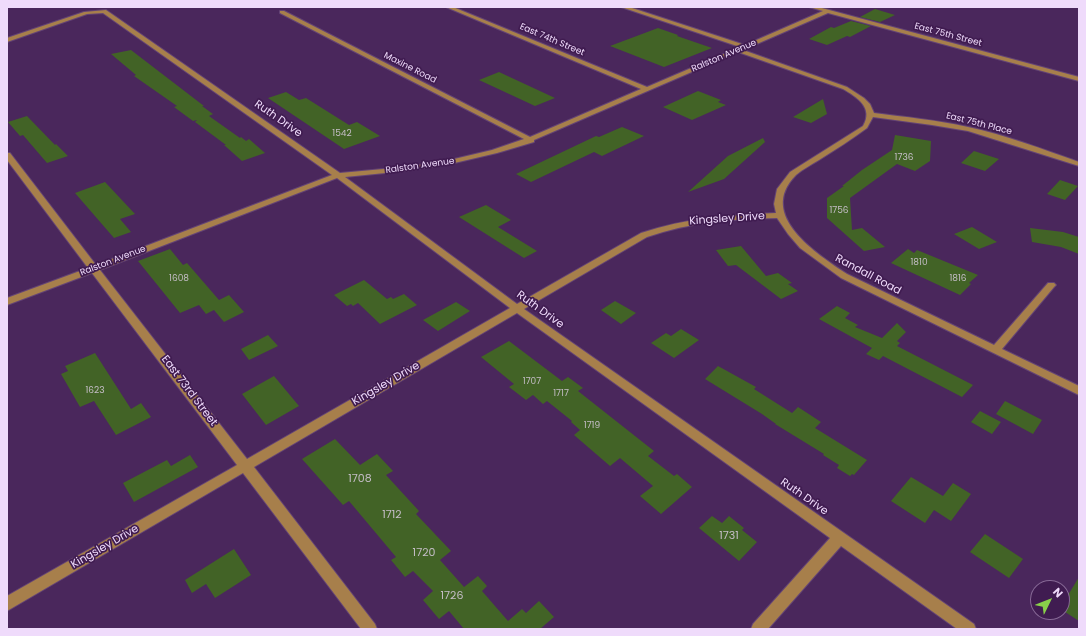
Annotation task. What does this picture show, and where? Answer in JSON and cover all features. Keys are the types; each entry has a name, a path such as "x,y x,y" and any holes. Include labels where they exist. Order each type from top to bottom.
{"street":[{"name":"East 74th Street","path":"449,7 647,89"},
{"path":"624,7 747,46"},
{"name":"East 75th Street","path":"812,7 1079,80"},
{"name":"Ruth Drive","path":"7,40 86,13 104,11 338,175 516,308 969,629"},
{"name":"Ralston Avenue","path":"7,302 338,175 360,174 451,162 488,154 531,140 828,11"},
{"name":"Maxine Road","path":"282,12 531,140"},
{"path":"738,50 845,88 856,94 864,101 868,106 871,116"},
{"name":"East 75th Place","path":"871,116 937,123 969,130 994,136 1079,164"},
{"name":"Randall Road","path":"871,116 864,127 795,172 788,179 780,191 779,198 781,215 789,232 804,248 819,260 844,276 1079,391"},
{"name":"East 73rd Street","path":"7,155 370,629"},
{"name":"Kingsley Drive","path":"7,604 633,240 661,228 680,223 707,219 781,215"},
{"path":"995,350 1051,285"},
{"path":"758,629 840,537"}],"building":[{"path":"875,9 895,15 880,22 860,17"},
{"path":"851,21 871,26 850,37 847,36 827,45 809,39 831,27 834,28"},
{"path":"658,28 712,48 664,67 610,46"},
{"path":"131,50 213,114 209,116 240,138 241,137 246,141 249,139 265,153 242,161 224,145 226,145 195,122 197,120 193,121 174,107 177,106 134,76 136,75 111,54"},
{"path":"499,72 555,98 535,106 479,80"},
{"path":"698,91 721,100 718,102 726,105 692,120 663,107"},
{"path":"286,92 299,100 306,98 349,125 357,122 380,136 344,149 268,98"},
{"path":"823,99 827,114 811,123 793,117"},
{"path":"27,116 55,145 56,144 68,156 47,163 23,135 20,136 8,122"},
{"path":"622,127 644,136 602,156 594,152 531,182 516,174 596,136 599,137"},
{"path":"895,135 931,141 930,161 915,171 897,164 850,198 852,230 862,228 885,247 864,251 827,218 827,198 844,186 842,186 862,170 892,150"},
{"path":"763,138 765,142 724,179 688,192 728,156"},
{"path":"974,151 999,159 985,171 961,163"},
{"path":"1060,180 1078,186 1065,200 1047,194"},
{"path":"105,182 135,214 120,219 131,232 114,238 75,193"},
{"path":"486,205 511,220 498,227 537,251 524,258 459,217"},
{"path":"972,227 997,242 979,249 954,234"},
{"path":"1030,228 1063,232 1079,237 1079,254 1061,247 1032,242"},
{"path":"741,246 766,276 778,273 792,283 788,284 798,291 781,299 736,265 728,266 716,250"},
{"path":"170,249 183,265 187,263 219,300 229,295 244,312 224,322 214,310 206,314 199,305 180,313 138,261"},
{"path":"908,249 914,253 917,250 978,275 969,283 971,284 960,295 891,263"},
{"path":"364,280 387,299 391,297 393,299 404,294 417,305 380,324 358,303 353,306 351,304 347,306 334,295"},
{"path":"615,301 636,313 621,324 601,310"},
{"path":"456,302 470,311 438,331 423,320"},
{"path":"837,306 850,313 845,318 858,325 855,327 882,338 897,323 906,332 897,341 900,343 897,346 973,385 962,397 883,356 879,360 866,354 872,348 819,319"},
{"path":"681,329 699,340 674,358 651,343 666,333 671,336"},
{"path":"268,335 278,346 249,360 241,349"},
{"path":"509,341 562,381 568,377 583,388 578,391 654,451 648,456 674,476 677,474 692,487 661,514 640,496 653,486 620,458 610,466 574,435 580,430 571,422 572,421 547,401 543,404 533,395 526,400 509,387 514,384 481,357"},
{"path":"95,353 131,409 141,403 151,417 116,435 94,401 80,407 61,374 68,371 65,366"},
{"path":"718,366 756,387 754,389 792,413 798,407 821,422 815,428 867,460 854,475 852,474 850,476 837,468 839,465 823,455 824,454 705,379"},
{"path":"274,376 299,406 266,425 242,394"},
{"path":"1005,401 1042,420 1033,434 996,414"},
{"path":"980,411 1001,422 992,434 971,422"},
{"path":"335,439 360,465 377,454 393,471 386,475 419,511 416,514 451,551 440,560 464,587 478,576 487,586 482,591 508,621 522,609 526,613 539,601 554,617 540,629 464,629 449,611 439,619 423,600 433,591 413,571 405,577 391,560 396,557 349,501 343,505 302,459"},
{"path":"190,455 198,467 134,502 123,483 167,460 171,466"},
{"path":"911,477 943,496 953,483 971,494 951,521 934,510 925,523 891,501"},
{"path":"712,516 722,523 729,516 744,528 742,530 757,542 739,561 699,528"},
{"path":"985,534 1023,559 1009,578 970,552"},
{"path":"234,549 251,575 215,598 206,584 192,593 185,580"},
{"path":"1079,577 1079,621 1070,615 1070,592"}]}
